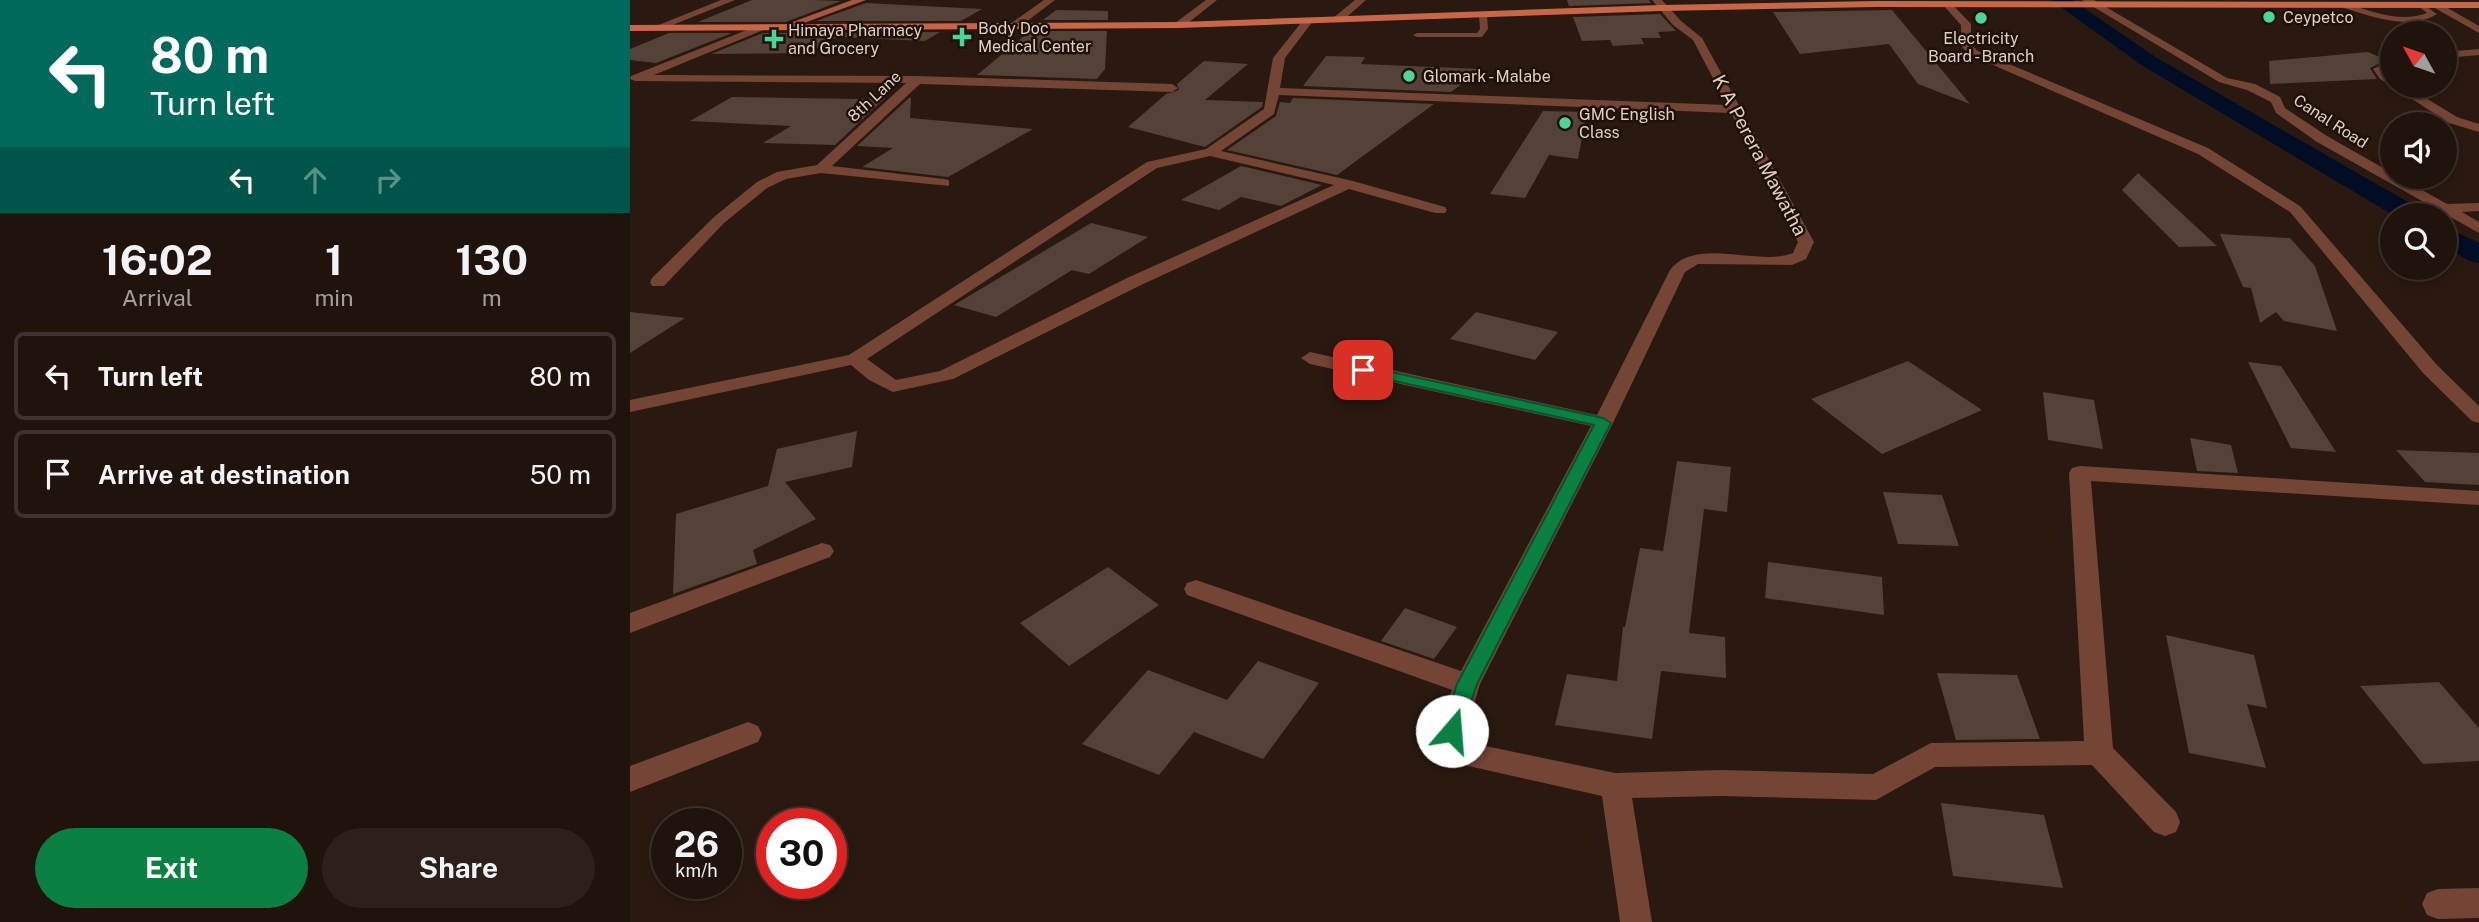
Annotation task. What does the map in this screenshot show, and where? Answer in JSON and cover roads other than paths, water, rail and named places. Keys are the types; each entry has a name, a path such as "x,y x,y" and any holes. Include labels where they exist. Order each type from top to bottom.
{"main road":[{"path":"630,28 1308,22 1659,4 2087,2 2479,5"}],"street":[{"path":"656,28 730,0"},
{"path":"784,27 861,0"},
{"path":"1014,26 1050,0"},
{"path":"1179,25 1212,0"},
{"path":"1337,20 1361,0"},
{"name":"Canal Road","path":"2087,2 2223,80 2251,87 2276,100 2280,110 2322,139 2435,203"},
{"name":"K A Perera Mawatha","path":"1615,786 1461,752 1452,731 1467,684 1603,423 1678,270 1685,263 1696,259 1792,260 1800,256 1806,242 1697,38 1659,4"},
{"path":"1947,4 1966,24 1966,46 1974,52 2203,151 2295,209 2430,369 2479,417"},
{"path":"2436,5 2479,30"},
{"path":"630,406 855,359 1152,165 1210,152 1270,111 1279,58 1308,22"},
{"name":"8th Lane","path":"762,27 635,78 917,80"},
{"path":"2457,54 2479,52"},
{"path":"917,80 1172,88"},
{"name":"8th Lane","path":"821,169 917,80"},
{"path":"1272,91 1735,109"},
{"path":"2417,98 2453,120 2476,128"},
{"path":"2457,129 2476,128"},
{"path":"1210,152 1348,184 1440,210"},
{"path":"658,282 719,220 762,185 782,175 821,169 944,183"},
{"path":"855,359 893,386 946,375 1133,282 1348,184"},
{"path":"2457,208 2479,207"},
{"name":"Canal Road","path":"2457,215 2479,228"},
{"path":"1310,358 1603,423"},
{"path":"2165,822 2099,753 2080,473 2479,498"},
{"path":"630,622 822,551"},
{"path":"1196,589 1467,684"},
{"path":"630,779 748,734"},
{"path":"1636,922 1615,786 1721,783 1876,787 1931,755 2099,753"},
{"path":"2438,904 2479,904"}],"lane":[{"path":"1417,35 1479,35 1484,29 1483,15"}],"waterway":[{"path":"2060,0 2103,27 2150,62 2391,203"},
{"path":"2457,242 2479,255"}],"place":[{"name":"Ceypetco","path":"2269,17"},
{"name":"Electricity Board - Branch","path":"1981,18"},
{"name":"Body Doc Medical Center","path":"962,37"},
{"name":"Himaya Pharmacy and Grocery","path":"774,39"},
{"name":"Glomark - Malabe","path":"1409,76"},
{"name":"GMC English Class","path":"1565,123"}]}
